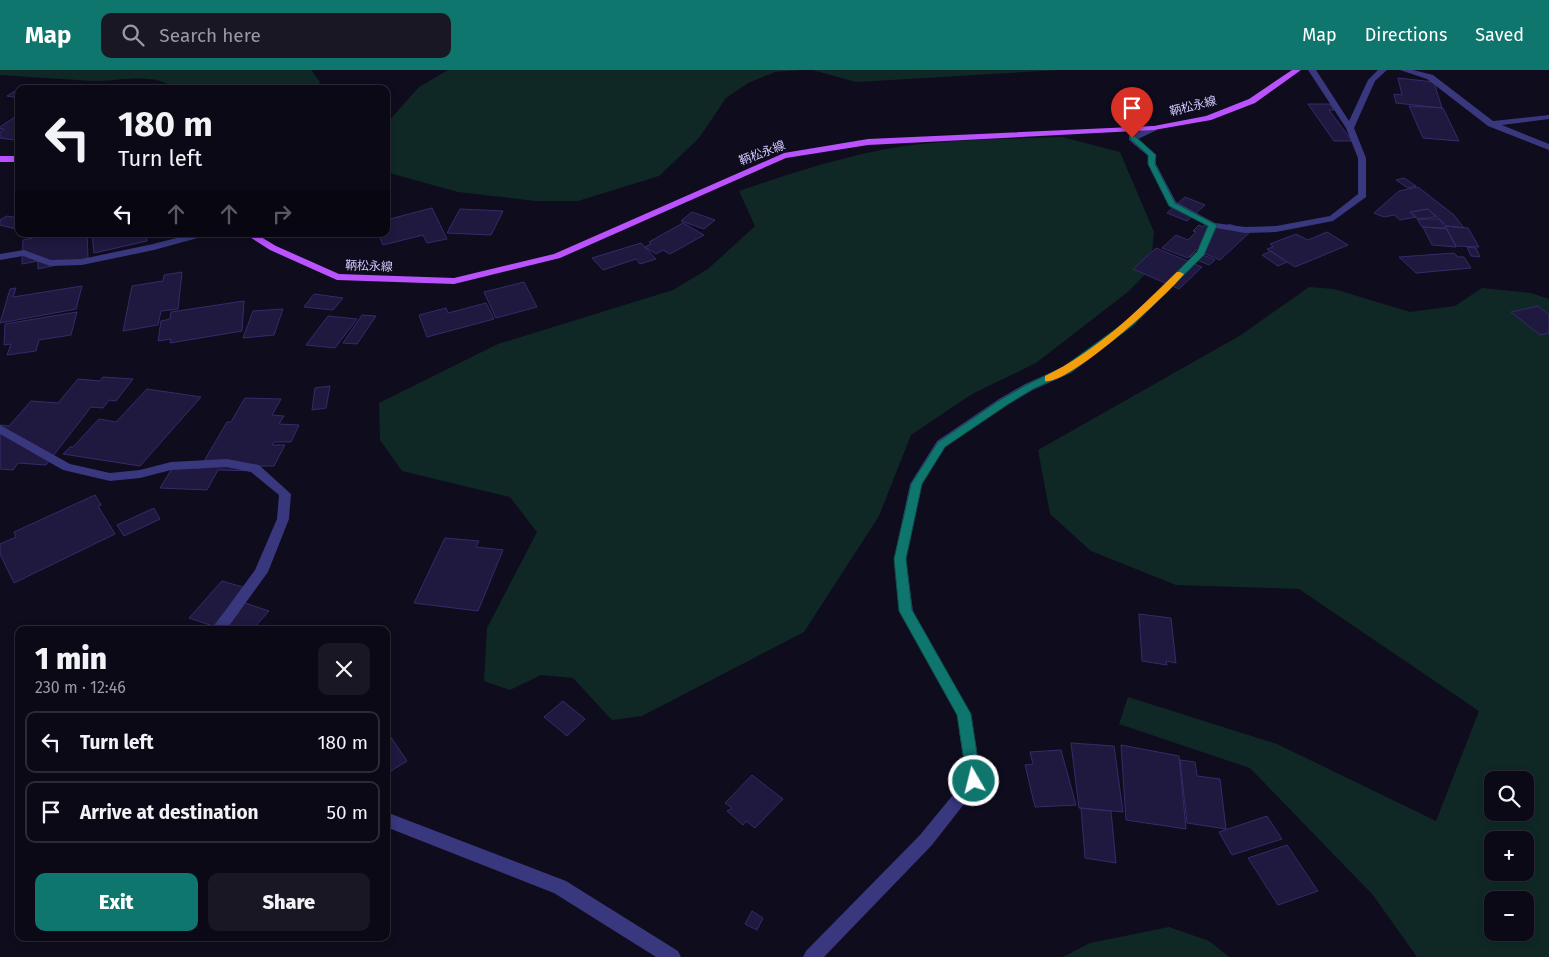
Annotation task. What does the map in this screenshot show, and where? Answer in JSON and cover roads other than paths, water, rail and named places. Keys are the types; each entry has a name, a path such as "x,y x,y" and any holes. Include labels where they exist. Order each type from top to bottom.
{"main road":[{"name":"鞆松永線","path":"255,237 273,248 337,277 454,281 557,256 784,156 868,142 1154,128 1208,118 1252,100 1297,70"},
{"path":"0,159 15,159"}],"street":[{"path":"1154,128 1132,138 1152,155 1152,164 1172,204 1213,225 1245,230 1276,229 1333,218 1362,195 1362,158 1350,128 1312,70"},
{"path":"1350,128 1372,80 1383,70"},
{"path":"1404,70 1430,77 1491,124 1549,147"},
{"path":"1491,124 1549,117"},
{"path":"812,957 926,840 974,781 964,714 906,611 900,559 916,484 941,444 1029,387 1067,370 1130,323 1201,253 1213,225"},
{"path":"0,257 24,253 50,263 82,262 191,237"},
{"path":"0,429 67,467 110,477 140,474 171,466 227,463 255,468 285,494 283,519 260,572 221,626"},
{"path":"390,821 560,887 672,957"}]}
